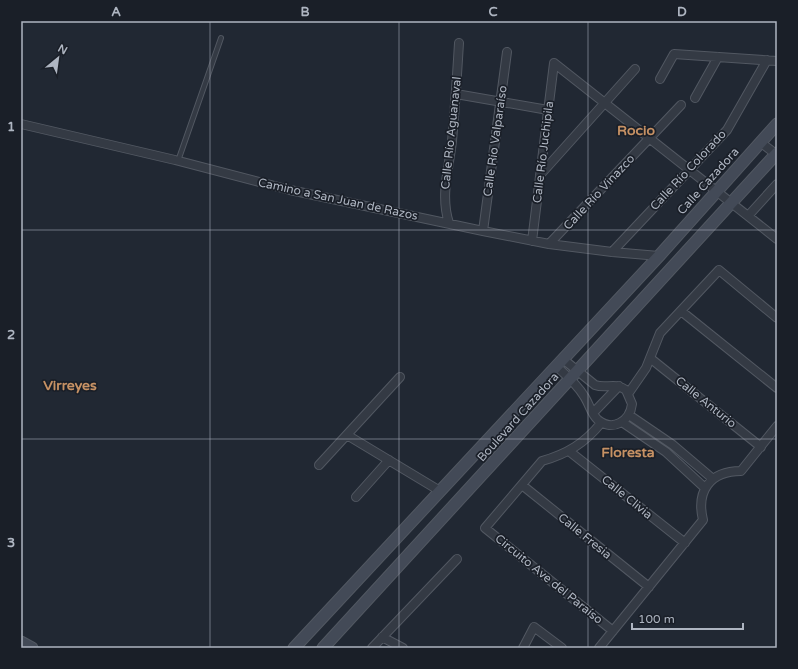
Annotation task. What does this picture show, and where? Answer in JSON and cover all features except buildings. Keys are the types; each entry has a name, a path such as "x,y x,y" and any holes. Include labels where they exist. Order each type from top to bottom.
{"street":[{"name":"Calle Río Aguanaval","path":"449,223 446,214 444,193 456,94 459,43"},
{"name":"Calle Río Valparaíso","path":"483,231 507,52"},
{"path":"660,78 674,54 777,61"},
{"path":"695,98 718,57"},
{"name":"Calle Río Colorado","path":"612,252 727,130 767,60"},
{"name":"Calle Río Juchipila","path":"532,241 554,63 605,103"},
{"path":"540,175 635,69"},
{"path":"456,94 548,110"},
{"path":"605,103 777,239"},
{"name":"Calle Río Vinazco","path":"549,244 681,105"},
{"name":"Camino a San Juan de Razos","path":"21,124 178,161 290,190 483,231 549,244 659,256"},
{"name":"Calle Cazadora","path":"659,256 716,190 777,124"},
{"path":"731,203 777,154 760,142"},
{"path":"748,216 777,184"},
{"name":"Boulevard Cazadora","path":"326,647 731,203"},
{"name":"Boulevard Cazadora","path":"294,648 659,256"},
{"path":"628,394 650,358 660,333 719,270 777,318"},
{"path":"680,311 777,388"},
{"name":"Calle Anturio","path":"650,358 761,446"},
{"path":"560,362 573,375 593,414 601,423 612,425 622,422 629,415 632,404 628,394 619,386 595,385 573,375"},
{"path":"319,465 400,377"},
{"path":"593,414 619,386"},
{"path":"629,415 673,445 713,479"},
{"path":"622,422 666,452 705,488"},
{"path":"522,485 542,461 569,451 587,439 601,423"},
{"name":"Circuito Ave del Paraíso","path":"599,648 703,520 700,509 701,498 705,488 713,479 731,471 741,471 777,426"},
{"path":"347,435 440,491"},
{"name":"Calle Clivia","path":"569,451 685,543"},
{"path":"356,497 389,460"},
{"name":"Circuito Ave del Paraíso","path":"522,485 485,528 613,631"},
{"name":"Calle Fresia","path":"522,485 649,587"},
{"path":"372,648 457,559"},
{"path":"523,648 534,627 562,648"},
{"path":"382,637 403,648"},
{"path":"21,642 32,648"}],"lane":[{"path":"178,161 221,38"}],"district":[{"name":"Rocio","path":"636,130"},
{"name":"Virreyes","path":"70,385"},
{"name":"Floresta","path":"628,452"}]}
